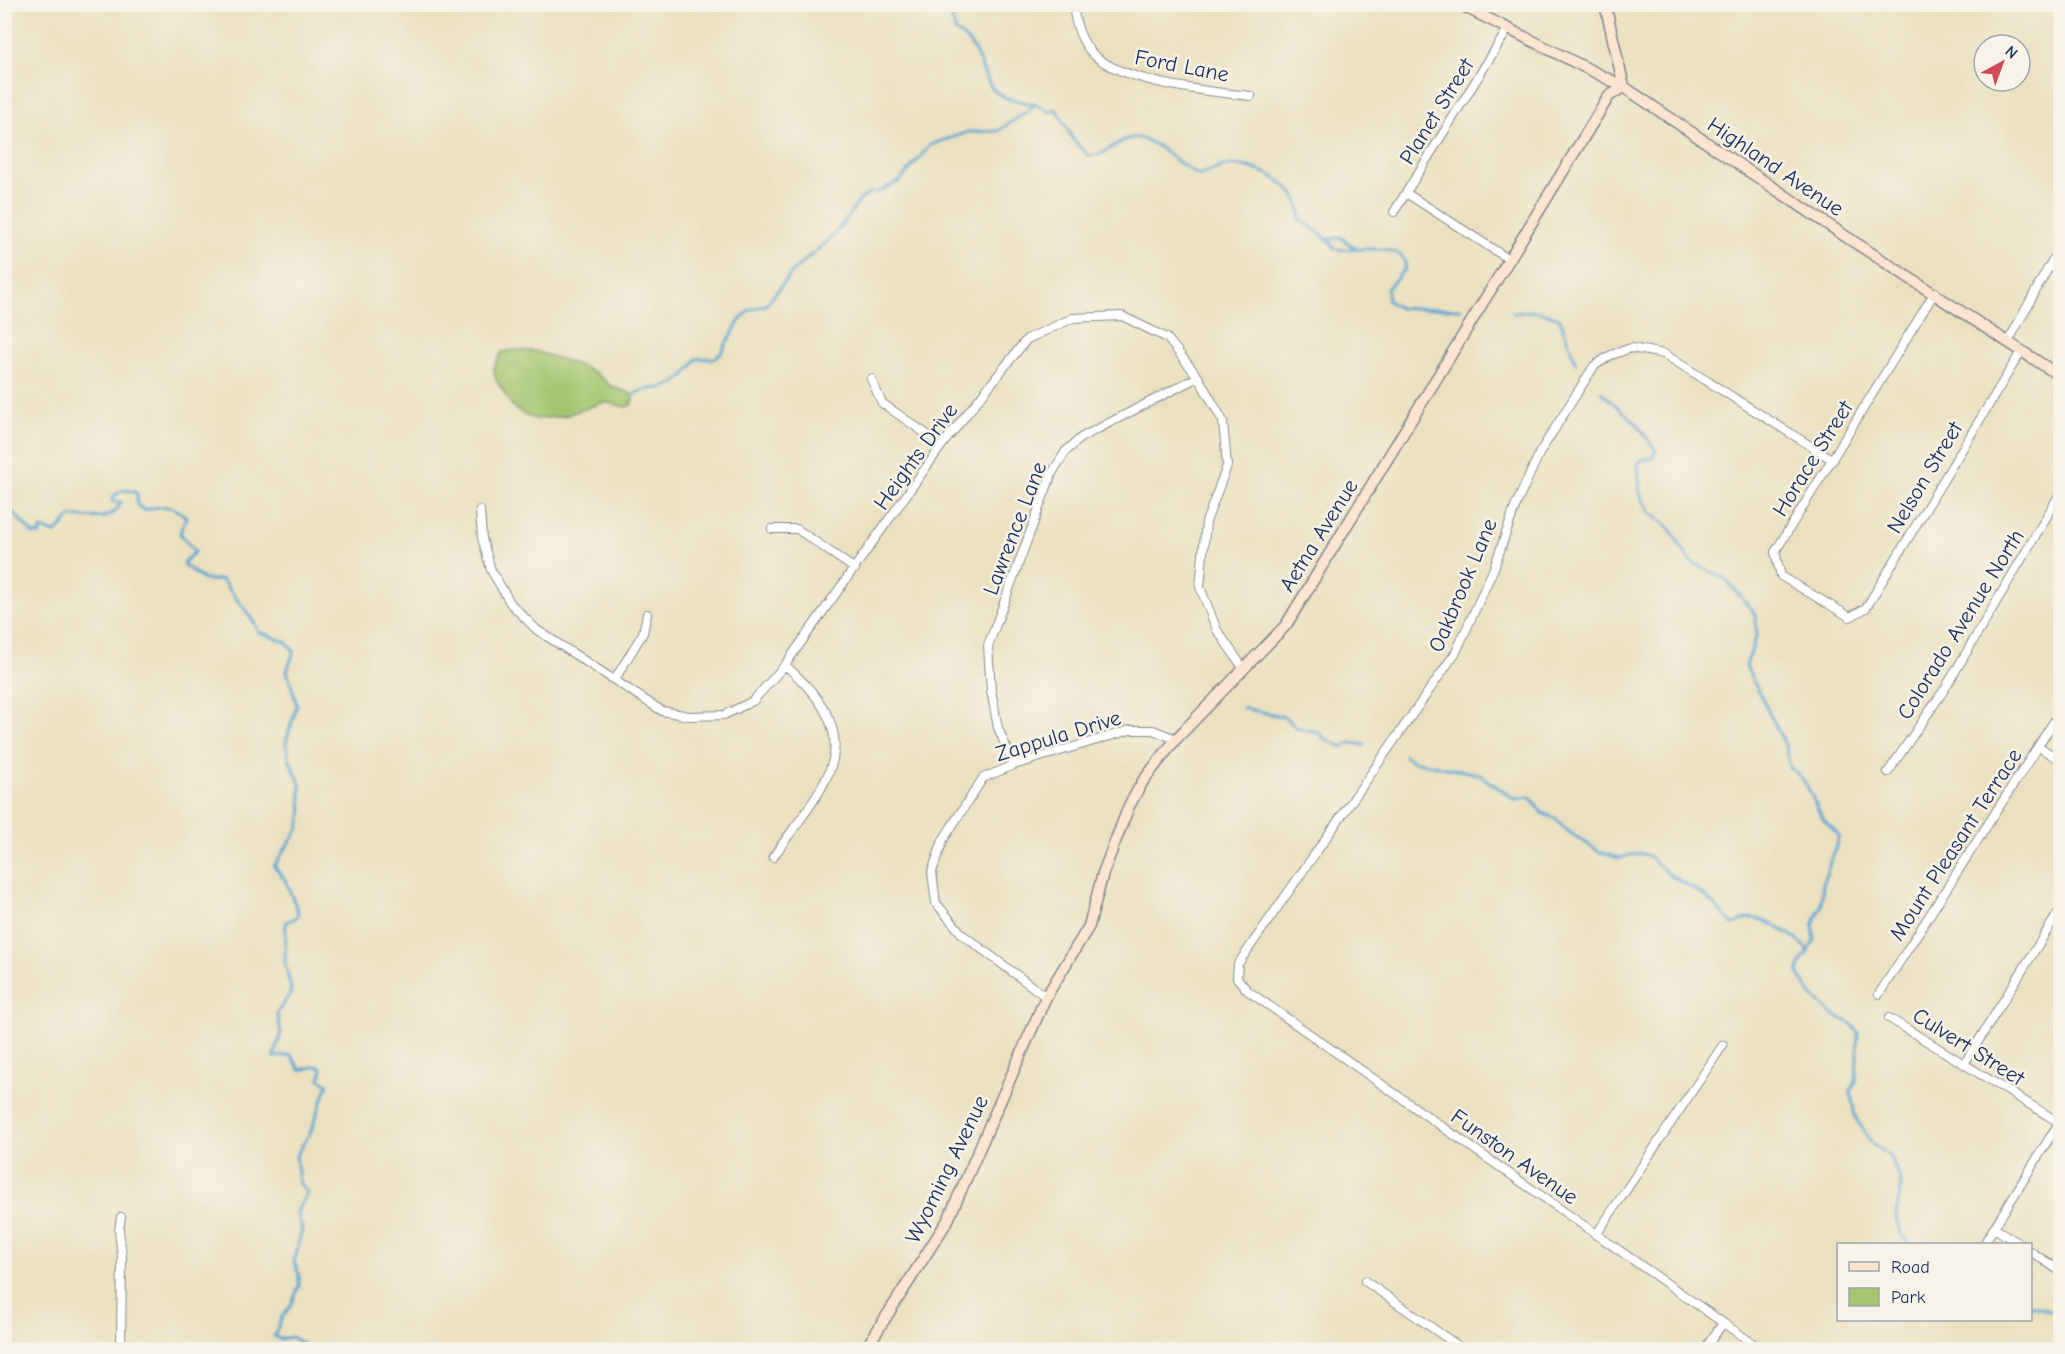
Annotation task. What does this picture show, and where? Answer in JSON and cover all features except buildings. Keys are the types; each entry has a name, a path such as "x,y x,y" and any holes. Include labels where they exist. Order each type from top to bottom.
{"street":[{"name":"Ford Lane","path":"1073,4 1075,22 1083,42 1094,55 1121,72 1205,91 1251,96"},
{"name":"Highland Avenue","path":"1459,4 1624,87 1838,231 2009,340 2061,376"},
{"path":"1605,4 1624,87"},
{"name":"Planet Street","path":"1394,212 1508,29"},
{"name":"Aetna Avenue","path":"1046,997 1089,927 1103,873 1129,806 1143,781 1176,739 1286,625 1609,96 1624,87"},
{"path":"1406,193 1510,260"},
{"path":"2009,340 2061,246"},
{"name":"Horace Street","path":"1850,617 1781,576 1775,552 1935,292"},
{"name":"Heights Drive","path":"480,510 482,538 491,570 511,604 537,630 662,711 689,716 724,715 753,700 785,665 942,445 1027,339 1074,318 1122,316 1167,338 1198,377 1223,421 1227,466 1206,522 1200,586 1217,630 1244,669"},
{"name":"Oakbrook Lane","path":"1248,991 1237,978 1238,964 1456,652 1494,568 1515,507 1540,452 1594,366 1611,355 1631,348 1664,354 1833,460"},
{"name":"Nelson Street","path":"1850,617 1866,608 2022,350"},
{"name":"Lawrence Lane","path":"1014,765 998,728 991,690 988,646 1052,473 1066,451 1082,437 1198,377"},
{"path":"871,379 882,403 942,445"},
{"name":"Colorado Avenue North","path":"1888,772 1946,687 2061,494"},
{"path":"772,529 796,529 855,569"},
{"path":"615,679 643,633 647,614"},
{"path":"773,856 828,780 834,761 834,726 811,688 785,665"},
{"name":"Mount Pleasant Terrace","path":"1879,994 2061,712"},
{"name":"Zappula Drive","path":"1046,997 963,935 936,903 932,872 944,840 983,778 1014,765 1130,730 1153,730 1176,739"},
{"path":"2039,747 2061,760"},
{"path":"1964,1064 2061,910"},
{"name":"Funston Avenue","path":"1248,991 1762,1350"},
{"name":"Wyoming Avenue","path":"864,1350 948,1220 1046,997"},
{"name":"Culvert Street","path":"1889,1018 2060,1122"},
{"path":"1596,1235 1723,1045"},
{"path":"1985,1243 2060,1122"},
{"path":"118,1350 121,1344 122,1256 118,1230 121,1217"},
{"path":"1994,1228 2017,1243"},
{"path":"2032,1252 2061,1271"},
{"path":"1365,1281 1464,1350"},
{"path":"1704,1350 1723,1323"}],"green space":[{"path":"535,351 596,373 611,386 634,395 631,405 626,407 604,402 564,416 536,419 526,416 512,406 495,378 494,367 502,352"}],"waterway":[{"path":"947,4 956,32 971,45 994,90 1007,98 1037,105 1050,112 1056,109 1074,141 1089,156 1100,154 1125,140 1139,138 1157,146 1199,175 1226,166 1237,165 1263,172 1286,186 1299,207 1300,219 1329,240 1335,249 1388,250 1398,254 1404,260 1405,269 1387,289 1388,301 1400,308 1461,309"},
{"path":"634,395 645,390 673,384 686,374 696,359 715,358 721,353 740,320 750,310 766,305 794,270 835,234 860,200 869,193 878,192 900,181 930,145 968,132 999,131 1035,103"},
{"path":"1329,240 1340,237 1355,248"},
{"path":"1513,313 1537,312 1560,319 1576,363"},
{"path":"1601,392 1637,424 1656,451 1652,458 1642,460 1638,464 1640,494 1650,512 1668,526 1691,562 1726,579 1755,614 1757,634 1746,666 1785,745 1790,768 1801,778 1824,820 1839,837 1823,883 1821,905 1813,926 1815,940 1801,962 1798,973 1811,994 1832,1014 1852,1024 1858,1032 1856,1081 1851,1091 1855,1117 1873,1145 1889,1155 1899,1176 1901,1187 1896,1217 1902,1236 1908,1243"},
{"path":"4,512 13,512 33,534 40,534 41,529 56,533 70,517 99,517 112,514 121,502 113,502 112,499 123,490 137,493 137,505 144,510 162,507 176,509 186,517 180,533 195,552 185,561 184,565 204,580 222,580 259,632 286,642 294,651 287,671 297,705 286,742 289,759 300,783 302,812 299,828 274,866 286,881 298,912 297,917 286,922 285,964 291,988 290,994 277,1013 281,1033 274,1057 291,1055 300,1070 318,1066 322,1069 320,1079 328,1084 311,1131 296,1156 299,1182 307,1193 297,1212 302,1229 294,1262 299,1274 299,1286 274,1336 279,1339 292,1337 312,1350"},
{"path":"1243,708 1285,717 1297,728 1318,732 1325,739 1343,747 1350,743 1364,745"},
{"path":"1405,756 1412,761 1478,774 1515,799 1530,797 1542,813 1555,818 1569,832 1600,852 1619,858 1639,853 1649,856 1669,874 1705,896 1733,924 1751,918 1765,921 1799,941 1808,952"},
{"path":"2032,1306 2060,1313"}]}
